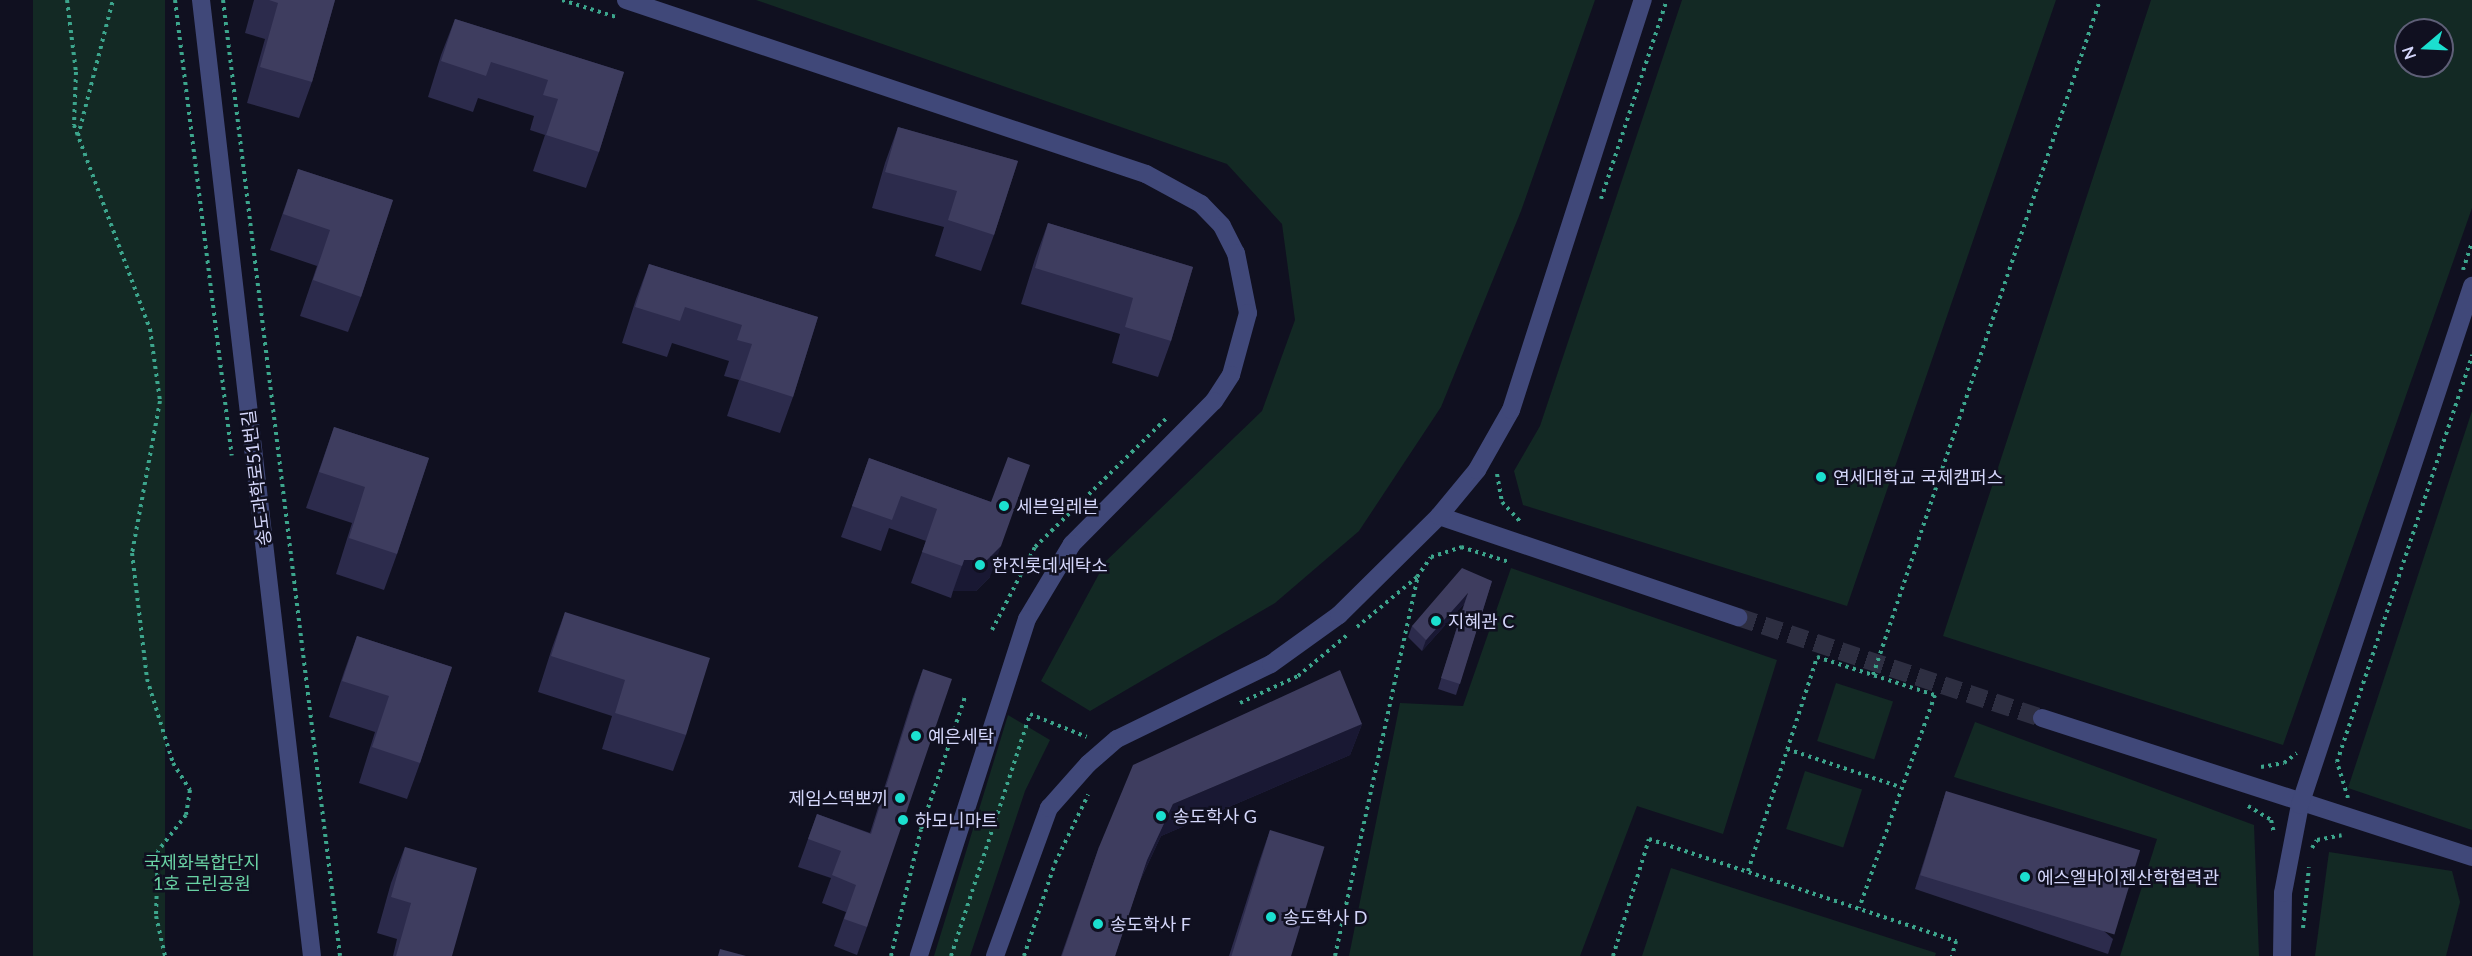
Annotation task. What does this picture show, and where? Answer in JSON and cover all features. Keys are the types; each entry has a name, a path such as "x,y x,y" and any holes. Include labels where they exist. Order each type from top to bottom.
{"street":[{"name":"송도과학로51번길","path":"201,0 312,956"},
{"path":"626,0 1146,174 1201,204 1236,254 1248,313 1231,375 1214,401 1072,544 1027,619 919,956"},
{"path":"995,956 1049,807 1088,765 1117,740 1270,664 1339,615 1439,516 1477,470 1511,410 1643,0"},
{"path":"2282,956 2283,893 2300,805 2466,281"},
{"path":"1439,516 1738,617"},
{"path":"2042,718 2300,805 2472,857"}],"path":[{"path":"67,0 78,137 150,328 160,401 132,554 147,679 173,763 190,790 186,816 158,851 156,916 165,956"},
{"path":"78,137 113,0"},
{"path":"223,0 340,956"},
{"path":"1600,203 1667,0"},
{"path":"1873,675 2100,0"},
{"path":"2466,281 2472,242"},
{"path":"2348,798 2337,762 2472,355"},
{"path":"992,630 1035,547 1176,410"},
{"path":"1498,460 1502,502 1528,524"},
{"path":"1335,956 1417,577 1431,556 1461,547 1517,564"},
{"path":"1748,872 1817,657 1935,694 1900,787 1859,908"},
{"path":"891,956 921,830 965,697"},
{"path":"951,956 1030,714 1085,739 1094,734"},
{"path":"1787,749 1900,787"},
{"path":"2252,765 2284,763 2302,749"},
{"path":"2236,802 2271,820 2275,841"},
{"path":"1024,956 1074,820"},
{"path":"2303,933 2311,850 2317,840 2342,836"},
{"path":"1612,956 1649,840 1956,941 1952,956"}],"green space":[{"path":"33,0 165,0 165,956 33,956"},
{"path":"756,0 1595,0 1521,211 1441,407 1359,531 1275,603 1090,711 1041,681 1106,561 1262,411 1295,320 1282,224 1227,164"},
{"path":"1682,0 2056,0 1847,606 1523,505 1514,471 1540,426"},
{"path":"2151,0 2472,0 2472,208 2283,745 1943,636"},
{"path":"2472,411 2472,830 2348,788"},
{"path":"1511,568 1777,660 1723,834 1637,806 1580,956 1349,956 1400,703 1463,706"},
{"path":"1836,683 1893,702 1874,760 1817,741"},
{"path":"1008,715 1050,740 1025,791 970,956 934,956"},
{"path":"1975,722 2254,825 2259,956 2120,956 2157,839 1954,777"},
{"path":"1805,771 1862,790 1843,848 1786,829"},
{"path":"2329,852 2452,871 2460,902 2446,956 2315,956"},
{"path":"1671,868 1936,953 1935,956 1642,956"}],"building":[{"path":"269,0 335,0 312,82 260,67 278,3"},
{"path":"455,19 624,72 599,152 546,135 558,99 543,95 548,80 491,62 486,76 441,61"},
{"path":"898,127 1018,161 994,235 948,220 957,191 885,172"},
{"path":"298,169 393,200 361,297 313,280 330,230 283,214"},
{"path":"1048,223 1193,267 1171,341 1125,327 1133,298 1035,268"},
{"path":"649,264 818,317 793,397 740,380 752,344 737,340 742,325 685,307 680,321 635,307"},
{"path":"334,427 429,458 397,554 349,538 365,487 319,472"},
{"path":"1008,457 1030,465 1001,546 987,560 964,560 962,566 922,552 937,509 901,496 892,520 852,506 869,458 991,502"},
{"name":"지혜관 C","path":"1462,568 1492,581 1460,684 1441,678 1468,593 1426,640 1412,626"},
{"path":"565,612 710,658 686,735 615,713 625,680 551,656"},
{"path":"357,636 452,667 420,763 372,747 389,696 342,681"},
{"path":"923,669 952,679 867,927 844,919 856,885 832,875 841,851 808,839 817,814 871,834"},
{"path":"1340,670 1362,724 1173,804 1147,860 1115,956 1062,956 1099,847 1133,765"},
{"name":"에스엘바이젠산학협력관","path":"1946,791 2140,850 2114,935 1920,875"},
{"name":"송도학사 D","path":"1270,830 1325,847 1291,956 1231,956"},
{"path":"405,847 477,868 452,956 396,956 411,903 391,897"},
{"path":"720,949 746,956 718,956"}],"tunnel":[{"path":"1738,617 2042,718"}],"place":[{"name":"연세대학교 국제캠퍼스","path":"1821,477"},
{"name":"세븐일레븐","path":"1004,506"},
{"name":"한진롯데세탁소","path":"980,565"},
{"name":"지혜관 C","path":"1436,621"},
{"name":"예은세탁","path":"916,736"},
{"name":"제임스떡뽀끼","path":"900,798"},
{"name":"송도학사 G","path":"1161,816"},
{"name":"하모니마트","path":"903,820"},
{"name":"에스엘바이젠산학협력관","path":"2025,877"},
{"name":"송도학사 D","path":"1271,917"},
{"name":"송도학사 F","path":"1098,924"}],"park label":[{"name":"국제화복합단지 1호 근린공원","path":"202,873"}]}
